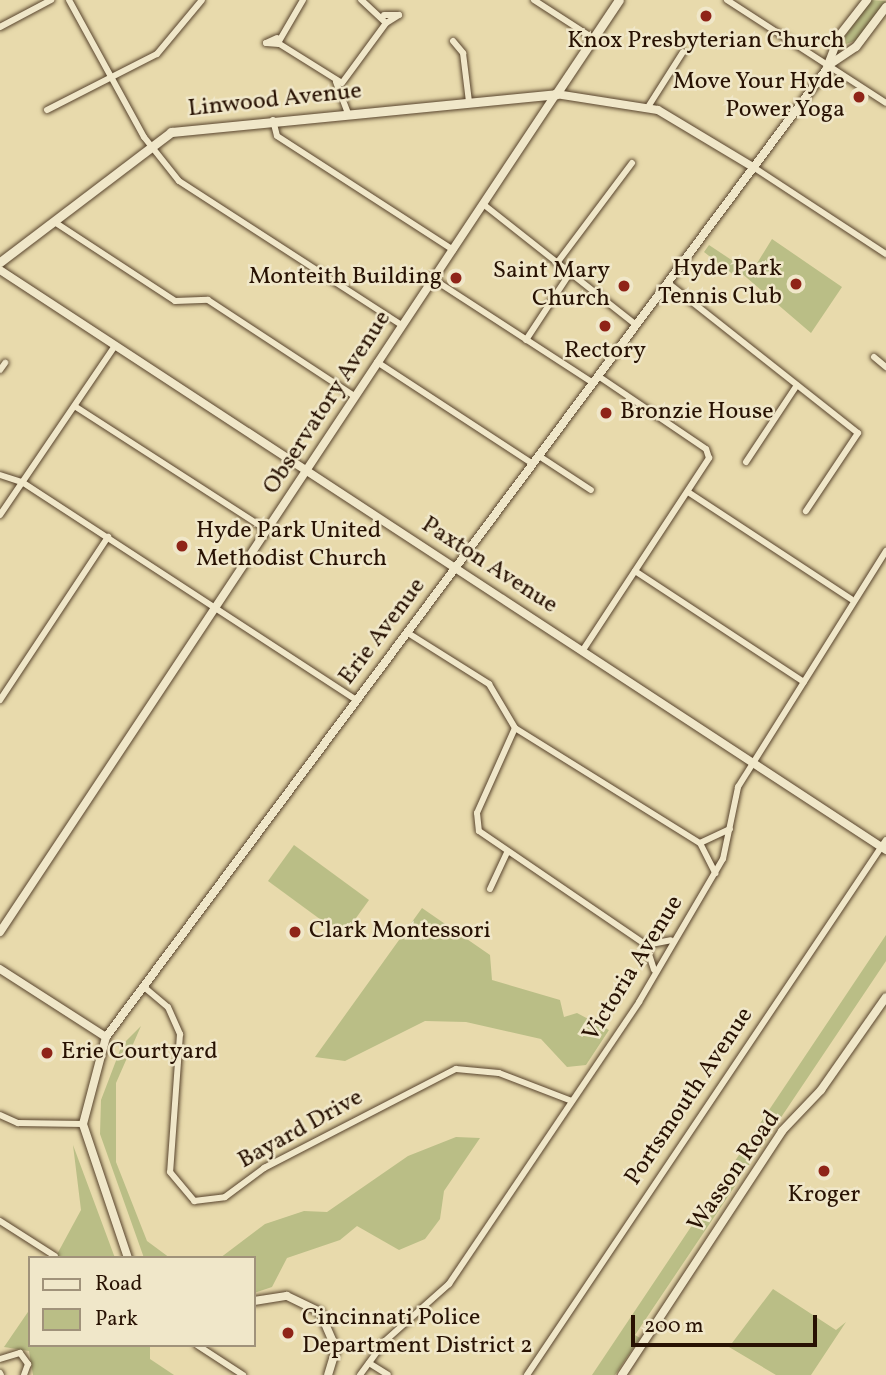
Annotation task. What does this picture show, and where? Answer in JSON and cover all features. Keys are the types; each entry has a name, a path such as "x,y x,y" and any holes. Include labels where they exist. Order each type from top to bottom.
{"main road":[{"name":"Observatory Avenue","path":"556,94 619,0"},
{"name":"Linwood Avenue","path":"0,262 56,223 149,143 183,129 556,94"}],"street":[{"path":"0,27 51,0"},
{"path":"69,0 149,143 179,181 402,325"},
{"path":"47,110 112,79 166,47 202,0"},
{"path":"303,0 278,41 336,82 345,95"},
{"path":"348,113 345,95 348,80 386,23 399,15 384,15 361,0"},
{"path":"534,0 593,38"},
{"path":"727,0 886,103"},
{"name":"Erie Avenue","path":"83,1124 106,1037 829,65 839,36 867,0"},
{"name":"Erie Avenue","path":"829,65 856,47 886,7"},
{"path":"384,15 386,23"},
{"path":"839,36 847,48 856,47"},
{"path":"453,41 463,53 469,102"},
{"path":"648,107 683,52"},
{"path":"336,82 348,80"},
{"path":"556,94 648,107 753,167 886,254"},
{"name":"Observatory Avenue","path":"0,932 556,94"},
{"path":"273,120 277,136 453,250"},
{"path":"557,263 632,163"},
{"path":"483,204 636,325"},
{"path":"56,223 175,301 208,300 354,396"},
{"name":"Paxton Avenue","path":"0,270 752,762 885,846"},
{"path":"526,341 570,273"},
{"path":"433,279 526,341 595,380 708,452 708,463 583,650"},
{"path":"668,283 858,433 806,510"},
{"path":"0,515 115,346"},
{"path":"874,357 886,367"},
{"path":"377,362 536,460 591,490"},
{"path":"0,370 5,363"},
{"path":"746,462 797,385"},
{"path":"76,407 267,530"},
{"path":"0,475 22,482 357,699"},
{"path":"688,492 851,599"},
{"path":"0,700 108,537"},
{"name":"Victoria Avenue","path":"360,1375 449,1284 572,1101 672,939 715,876 730,829 738,787 839,630 851,599 885,554"},
{"path":"635,571 804,682"},
{"path":"408,633 489,684 515,728 700,843 712,857 715,876"},
{"path":"515,728 476,819 482,836 646,944 654,971"},
{"path":"700,843 730,829"},
{"name":"Portsmouth Avenue","path":"527,1375 885,846"},
{"path":"490,889 507,853"},
{"path":"646,944 672,939"},
{"path":"0,969 106,1037"},
{"name":"Bayard Drive","path":"144,986 167,1007 180,1034 170,1172 194,1201 225,1197 264,1168 456,1069 499,1073 572,1101"},
{"name":"Wasson Road","path":"622,1375 782,1131 821,1090 886,997"},
{"path":"0,1115 18,1123 83,1124 127,1256"},
{"path":"0,1221 55,1256"},
{"path":"256,1301 288,1296 320,1312 336,1349 328,1375"},
{"path":"200,1347 243,1375"},
{"path":"0,1358 20,1353 27,1364 24,1375"},
{"path":"369,1363 388,1375"}],"green space":[{"path":"871,0 886,1 857,40 846,44 845,36"},
{"name":"Hyde Park Tennis Club","path":"772,239 842,287 811,333 740,272 735,276 704,252 709,245 751,273"},
{"path":"294,845 369,900 343,936 268,881"},
{"path":"422,908 490,955 492,980 560,1000 564,1017 577,1013 609,1030 586,1065 567,1067 541,1039 466,1022 425,1021 345,1061 315,1057"},
{"path":"886,935 886,961 635,1335 640,1338 615,1375 592,1375"},
{"path":"141,1026 116,1083 116,1162 147,1241 167,1256 143,1256 100,1134 101,1100 122,1045"},
{"path":"456,1137 480,1138 444,1191 440,1219 425,1239 399,1250 357,1226 340,1240 287,1258 272,1287 256,1292 256,1256 223,1256 265,1224 304,1211 327,1212 408,1156"},
{"path":"73,1145 114,1256 56,1256 81,1210"},
{"path":"773,1289 836,1330 846,1322 811,1375 776,1375 729,1347"},
{"path":"28,1312 28,1347 150,1347 150,1359 174,1375 33,1375 29,1351 4,1347"}],"place":[{"name":"Knox Presbyterian Church","path":"706,16"},
{"name":"Move Your Hyde Power Yoga","path":"859,97"},
{"name":"Monteith Building","path":"456,278"},
{"name":"Hyde Park Tennis Club","path":"796,284"},
{"name":"Saint Mary Church","path":"624,286"},
{"name":"Rectory","path":"605,326"},
{"name":"Bronzie House","path":"606,413"},
{"name":"Hyde Park United Methodist Church","path":"182,546"},
{"name":"Clark Montessori","path":"295,932"},
{"name":"Erie Courtyard","path":"47,1053"},
{"name":"Kroger","path":"824,1171"},
{"name":"Cincinnati Police Department District 2","path":"288,1333"}]}
